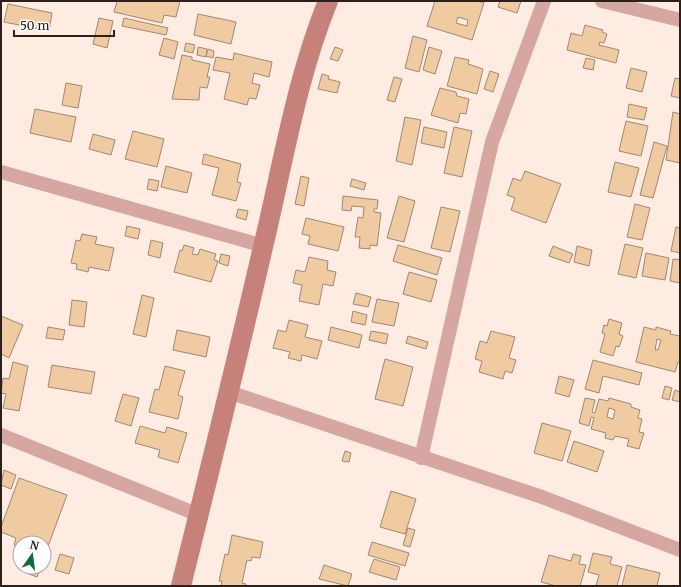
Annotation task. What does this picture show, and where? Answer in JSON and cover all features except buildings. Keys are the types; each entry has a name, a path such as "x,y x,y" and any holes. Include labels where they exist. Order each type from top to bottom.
{"street":[{"path":"181,586 264,246 296,99 319,22 328,1"},
{"path":"421,458 492,142 544,1"},
{"path":"602,1 680,20"},
{"path":"1,172 264,246"},
{"path":"229,392 421,458 542,497 680,548"},
{"path":"1,435 198,515"}]}
